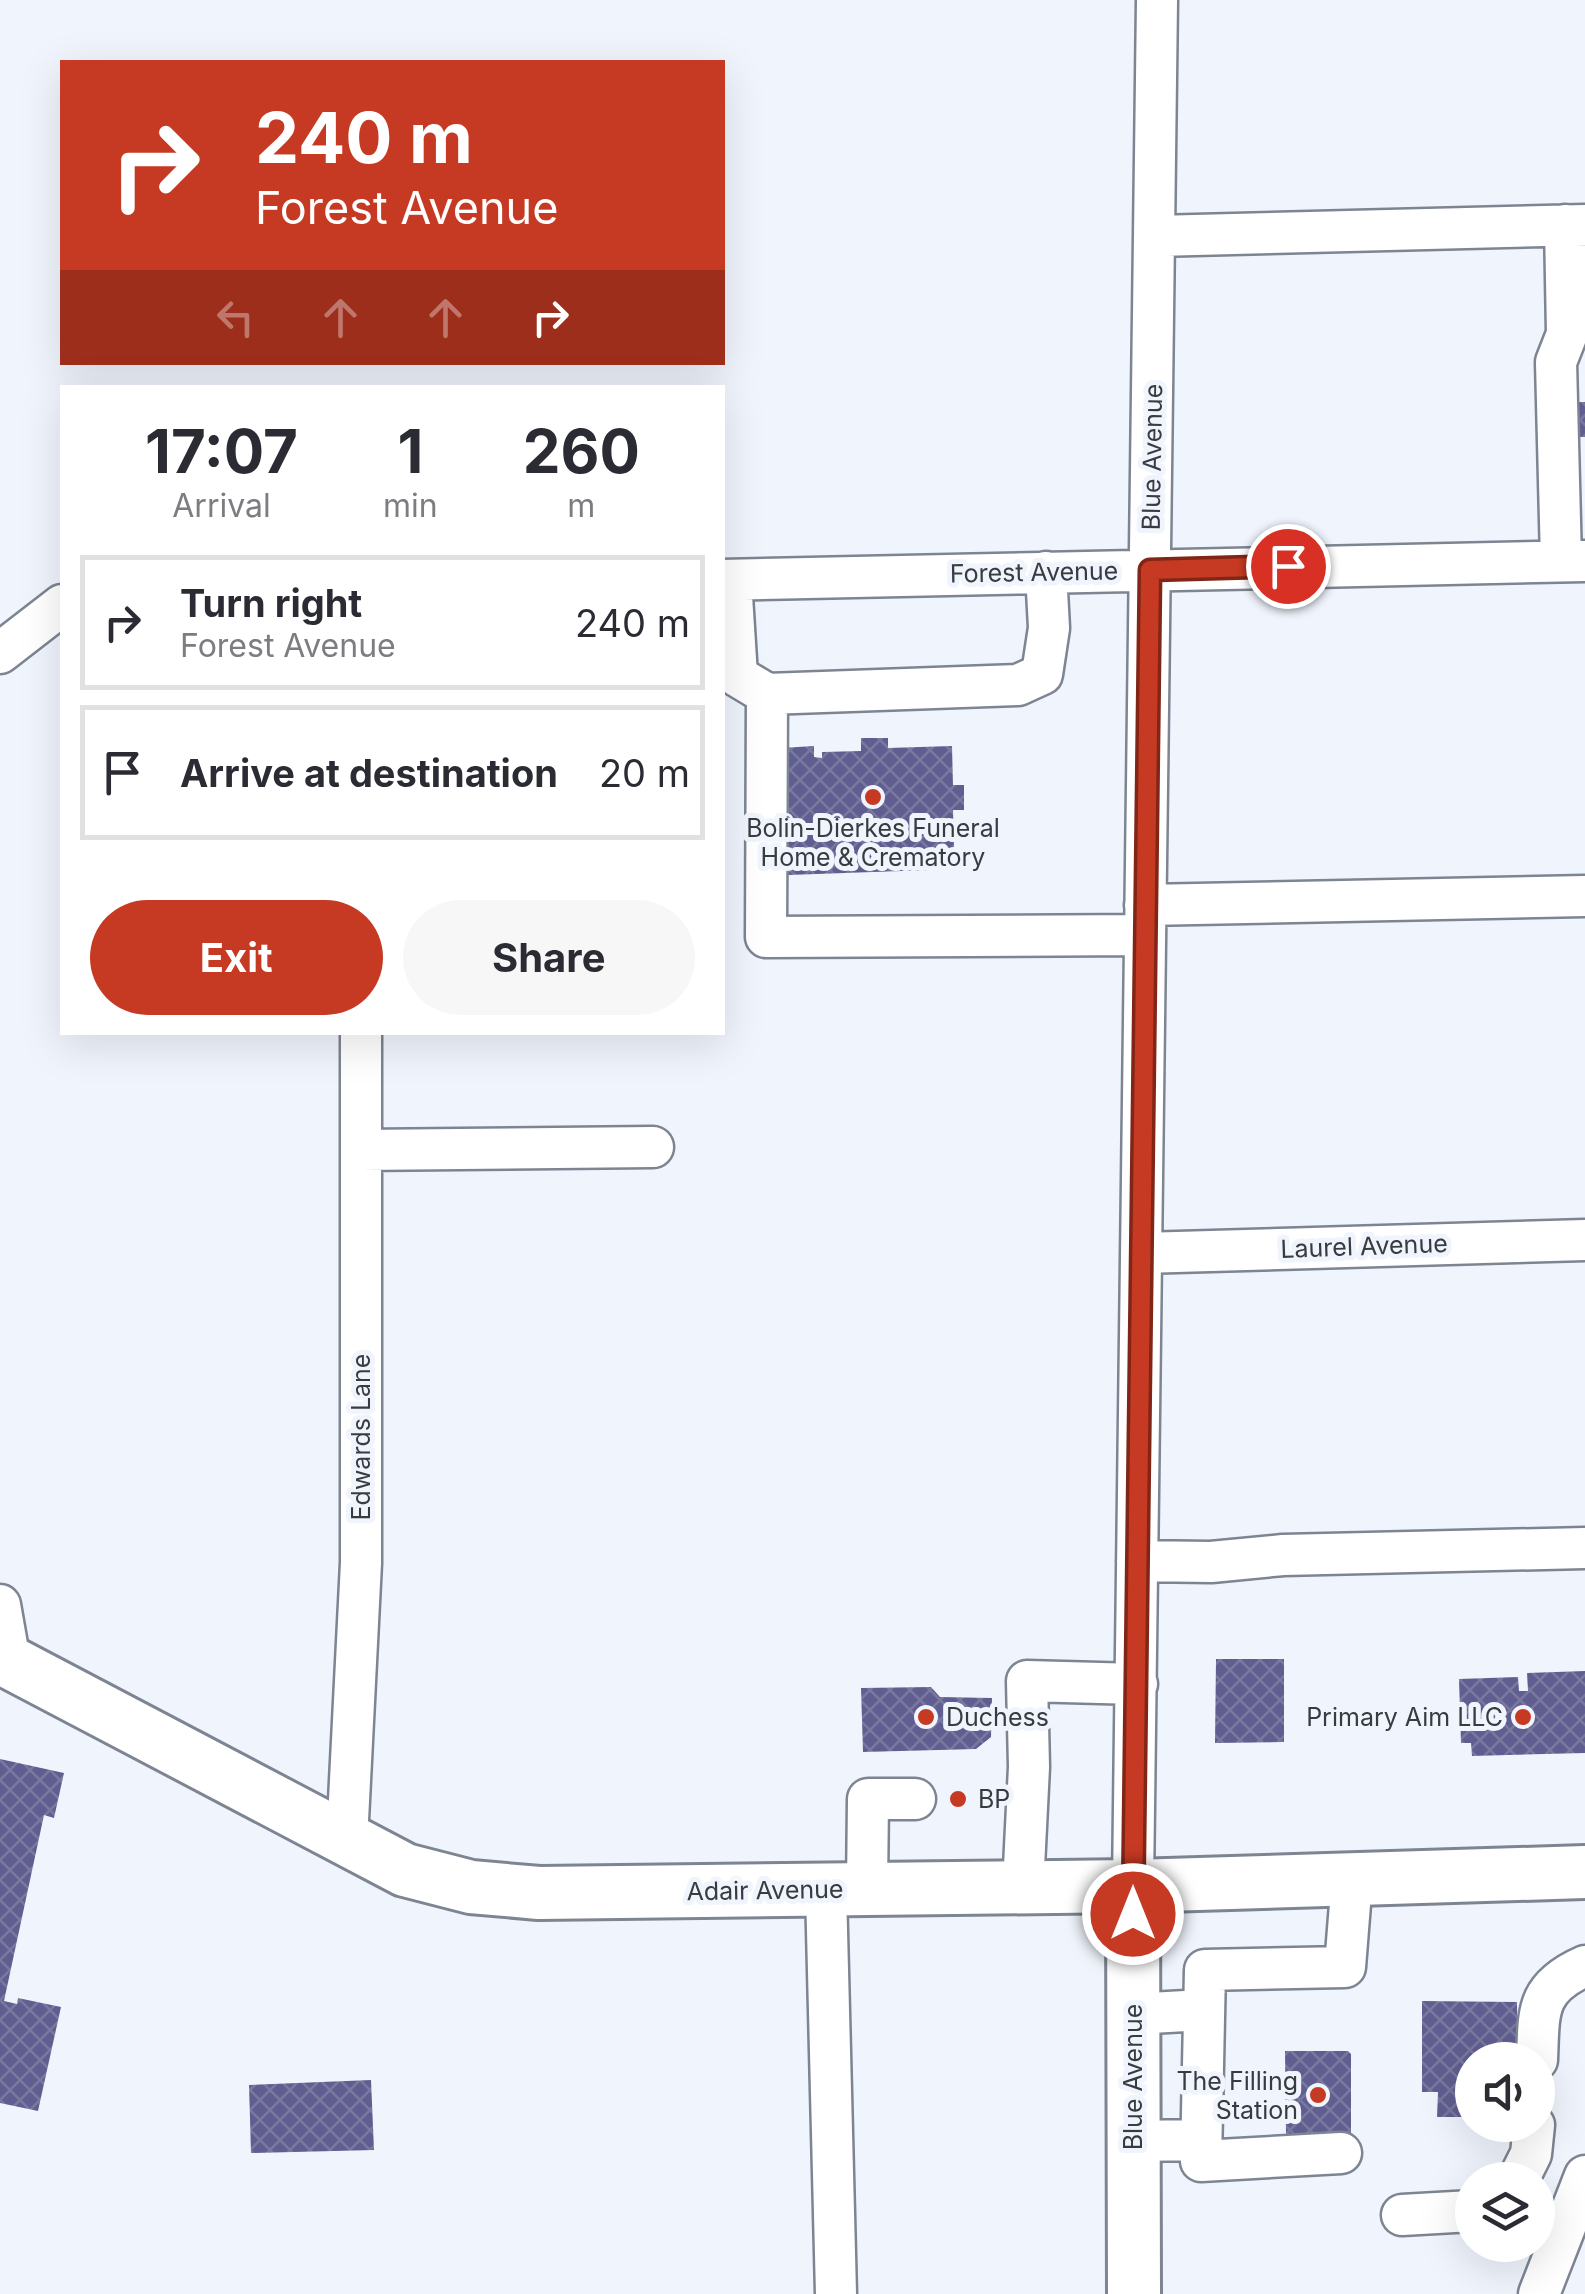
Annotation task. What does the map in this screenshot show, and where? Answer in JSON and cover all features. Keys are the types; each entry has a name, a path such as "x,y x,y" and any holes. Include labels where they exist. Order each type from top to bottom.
{"main road":[{"name":"Adair Avenue","path":"5,1659 405,1870 471,1887 539,1893 1133,1886 1585,1872"},
{"name":"Blue Avenue","path":"1133,1886 1134,2294"}],"street":[{"name":"Blue Avenue","path":"1133,1886 1157,0"},
{"path":"1156,236 1575,225 1567,334 1556,362 1573,561"},
{"name":"Forest Avenue","path":"727,580 1573,561"},
{"path":"727,580 737,676 767,694 1018,685 1042,674 1048,628 1046,572"},
{"path":"0,653 54,597"},
{"path":"767,694 766,937 1585,896"},
{"name":"Edwards Lane","path":"347,1840 361,1563 361,1035"},
{"path":"361,1150 653,1148"},
{"name":"Laurel Avenue","path":"1142,1252 1585,1240"},
{"path":"1137,1561 1211,1562 1282,1555 1585,1548"},
{"path":"0,1605 5,1659"},
{"path":"1023,1887 1029,1766 1027,1680 1137,1684"},
{"path":"836,2294 846,1889 868,1799 915,1799"},
{"path":"1341,2153 1201,2160 1203,2010 1205,1970 1345,1967 1352,1879"},
{"path":"1538,2042 1539,2005 1565,1975 1585,1966"},
{"path":"1133,2014 1203,2010"},
{"path":"1134,2141 1201,2140"},
{"path":"1527,2153 1585,2161"},
{"path":"1555,2221 1585,2176"},
{"path":"1402,2215 1455,2212"},
{"path":"1539,2294 1545,2262"}],"building":[{"path":"1563,402 1585,402 1585,437 1564,437"},
{"name":"Bolin-Dierkes Funeral Home & Crematory","path":"861,738 888,738 888,748 952,746 953,785 964,785 964,810 953,810 954,848 930,849 930,870 788,875 781,748 814,746 814,757 822,758 822,752 861,751"},
{"path":"1216,1659 1284,1659 1284,1742 1215,1743"},
{"name":"Primary Aim LLC","path":"1585,1671 1585,1753 1472,1756 1471,1743 1461,1743 1459,1679 1518,1677 1519,1691 1528,1691 1527,1673"},
{"name":"Duchess","path":"931,1687 940,1697 992,1698 991,1737 976,1749 863,1752 861,1688"},
{"path":"0,1759 64,1773 54,1818 44,1815 4,2001 17,2004 18,1998 61,2007 38,2111 0,2103"},
{"path":"1422,2001 1517,2002 1517,2042 1455,2042 1455,2117 1437,2117 1438,2092 1422,2092"},
{"name":"The Filling Station","path":"1285,2051 1351,2054 1351,2135 1286,2135"},
{"path":"371,2080 374,2150 251,2153 249,2085"}],"place":[{"name":"Bolin-Dierkes Funeral Home & Crematory","path":"873,797"},
{"name":"Duchess","path":"926,1717"},
{"name":"Primary Aim LLC","path":"1523,1717"},
{"name":"BP","path":"958,1799"},
{"name":"The Filling Station","path":"1318,2095"}],"route":[{"path":"1133,1914 1150,570 1288,566"}]}
